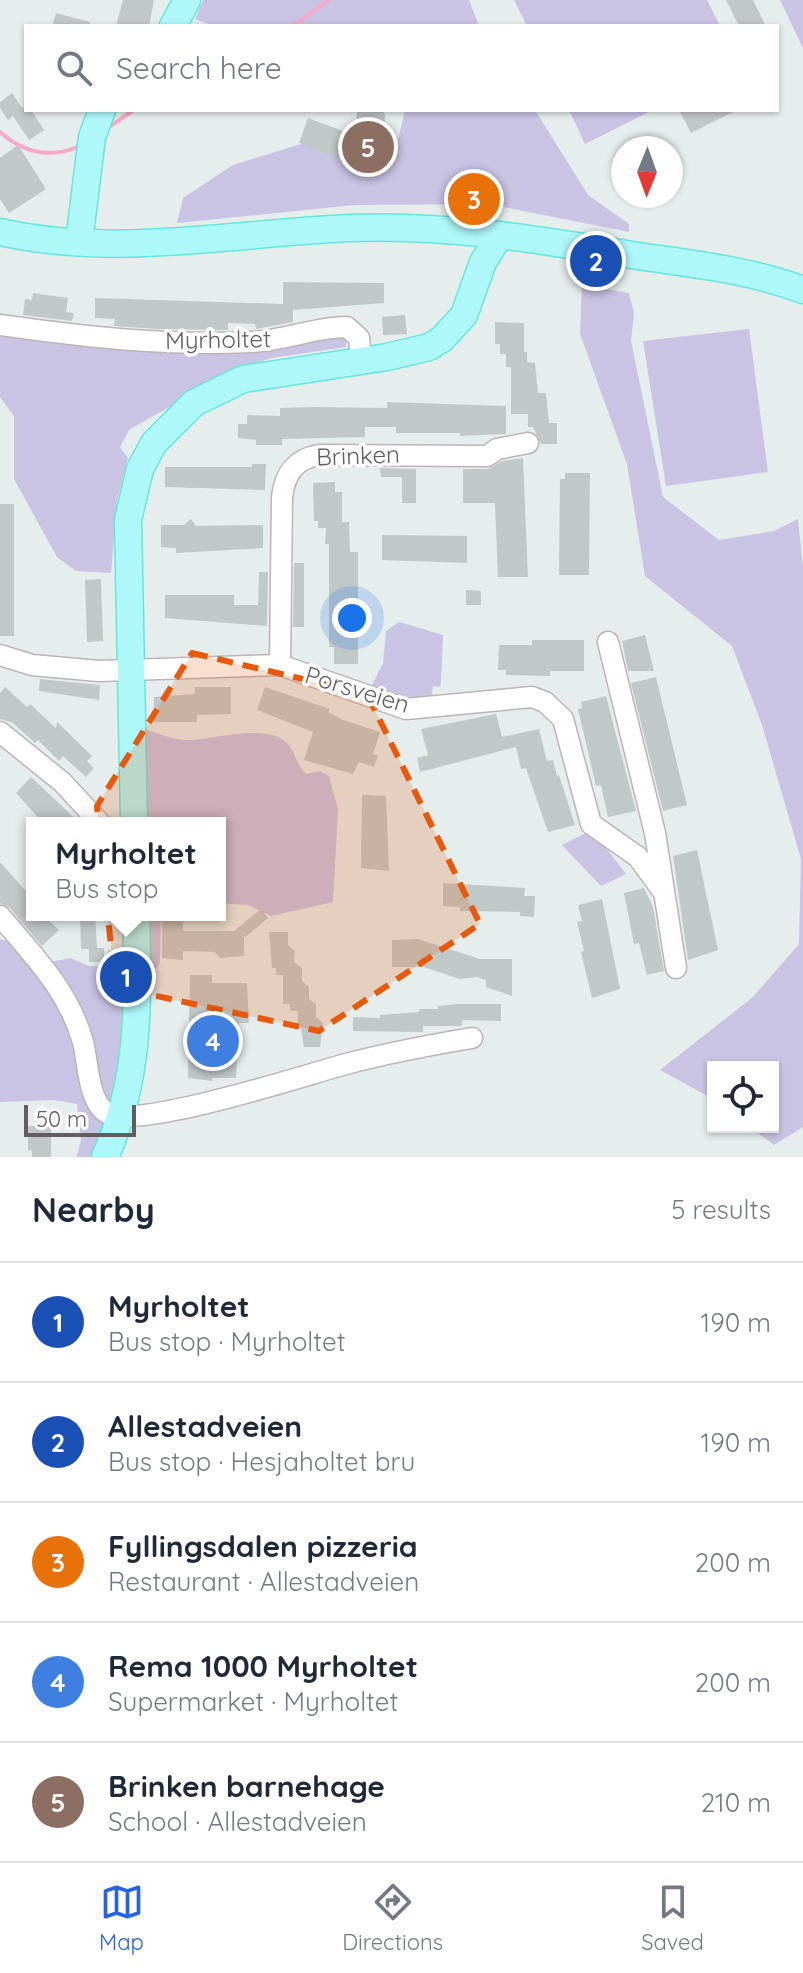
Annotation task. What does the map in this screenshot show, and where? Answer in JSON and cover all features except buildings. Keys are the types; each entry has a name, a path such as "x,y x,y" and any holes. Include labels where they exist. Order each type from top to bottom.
{"main road":[{"path":"174,24 187,0"},
{"path":"79,242 92,137 101,112"},
{"path":"0,232 79,242 219,238 346,228 462,231 527,238 747,273 803,290"},
{"path":"462,231 467,309"},
{"path":"467,309 483,262 500,235"},
{"name":"Myrholtet","path":"134,817 128,520 140,469 154,443 194,403 218,389 272,372 361,361 429,347 453,329 467,309"},
{"path":"105,1157 122,1118 137,1039 136,921"}],"street":[{"name":"Myrholtet","path":"0,325 116,341 230,343 255,342 329,327 347,327 359,338 361,361"},
{"name":"Brinken","path":"280,665 282,497 284,483 297,463 319,455 487,456 497,449 528,443"},
{"path":"608,642 655,833 662,890 682,964"},
{"path":"0,655 32,665 65,669 131,670"},
{"name":"Porsveien","path":"131,670 280,665 406,709 520,696 545,702 563,719 569,733 591,824 638,857 662,890"},
{"path":"0,732 62,782 94,817"},
{"path":"0,916 65,998 82,1040 99,1103 105,1113 122,1118 176,1110 408,1048 472,1038"}],"highlighted area":[{"path":"192,653 367,694 480,924 319,1031 115,987 97,806"}],"shaded area":[{"path":"203,0 469,0 478,24 209,24 195,19"},
{"path":"514,0 707,0 719,24 526,24"},
{"path":"780,0 803,0 803,48"},
{"path":"405,112 536,112 588,195 629,224 629,232 488,204 355,205 177,223 183,198 233,165 314,140 395,154"},
{"path":"570,112 649,112 585,144"},
{"path":"582,285 629,293 634,313 631,341 663,497 719,540 774,531 798,519 803,568 803,1127 774,1145 758,1133 779,1133 779,1061 707,1061 707,1096 660,1070 753,997 799,944 801,859 762,725 732,646 645,576 627,464 580,334"},
{"path":"749,329 768,472 666,486 643,341"},
{"path":"0,333 78,346 118,348 340,336 346,338 346,347 272,358 236,369 129,430 120,447 128,458 117,501 111,573 76,571 57,557 14,479 14,416 0,397"},
{"path":"399,622 443,635 440,687 433,686 431,699 401,698 370,689 383,663 386,631"},
{"path":"141,728 184,740 252,733 277,737 287,743 307,774 320,771 329,776 338,809 333,902 271,916 248,905 226,903 226,817 144,817"},
{"path":"586,833 599,839 626,874 601,886 562,845"},
{"path":"146,921 161,921 160,963 156,969 148,968"},
{"path":"0,939 9,942 33,965 71,958 89,966 122,966 118,1063 108,1111 92,1157 77,1157 81,1139 77,1104 54,1100 0,1102"}],"waterway":[{"path":"296,24 329,0"},
{"path":"106,129 131,112"},
{"path":"0,132 19,145 39,152 60,152 82,145"}],"place":[{"name":"Brinken barnehage","path":"368,147"},
{"name":"Fyllingsdalen pizzeria","path":"474,199"},
{"name":"Allestadveien","path":"596,261"},
{"name":"Myrholtet","path":"126,977"},
{"name":"Rema 1000 Myrholtet","path":"213,1041"}]}
